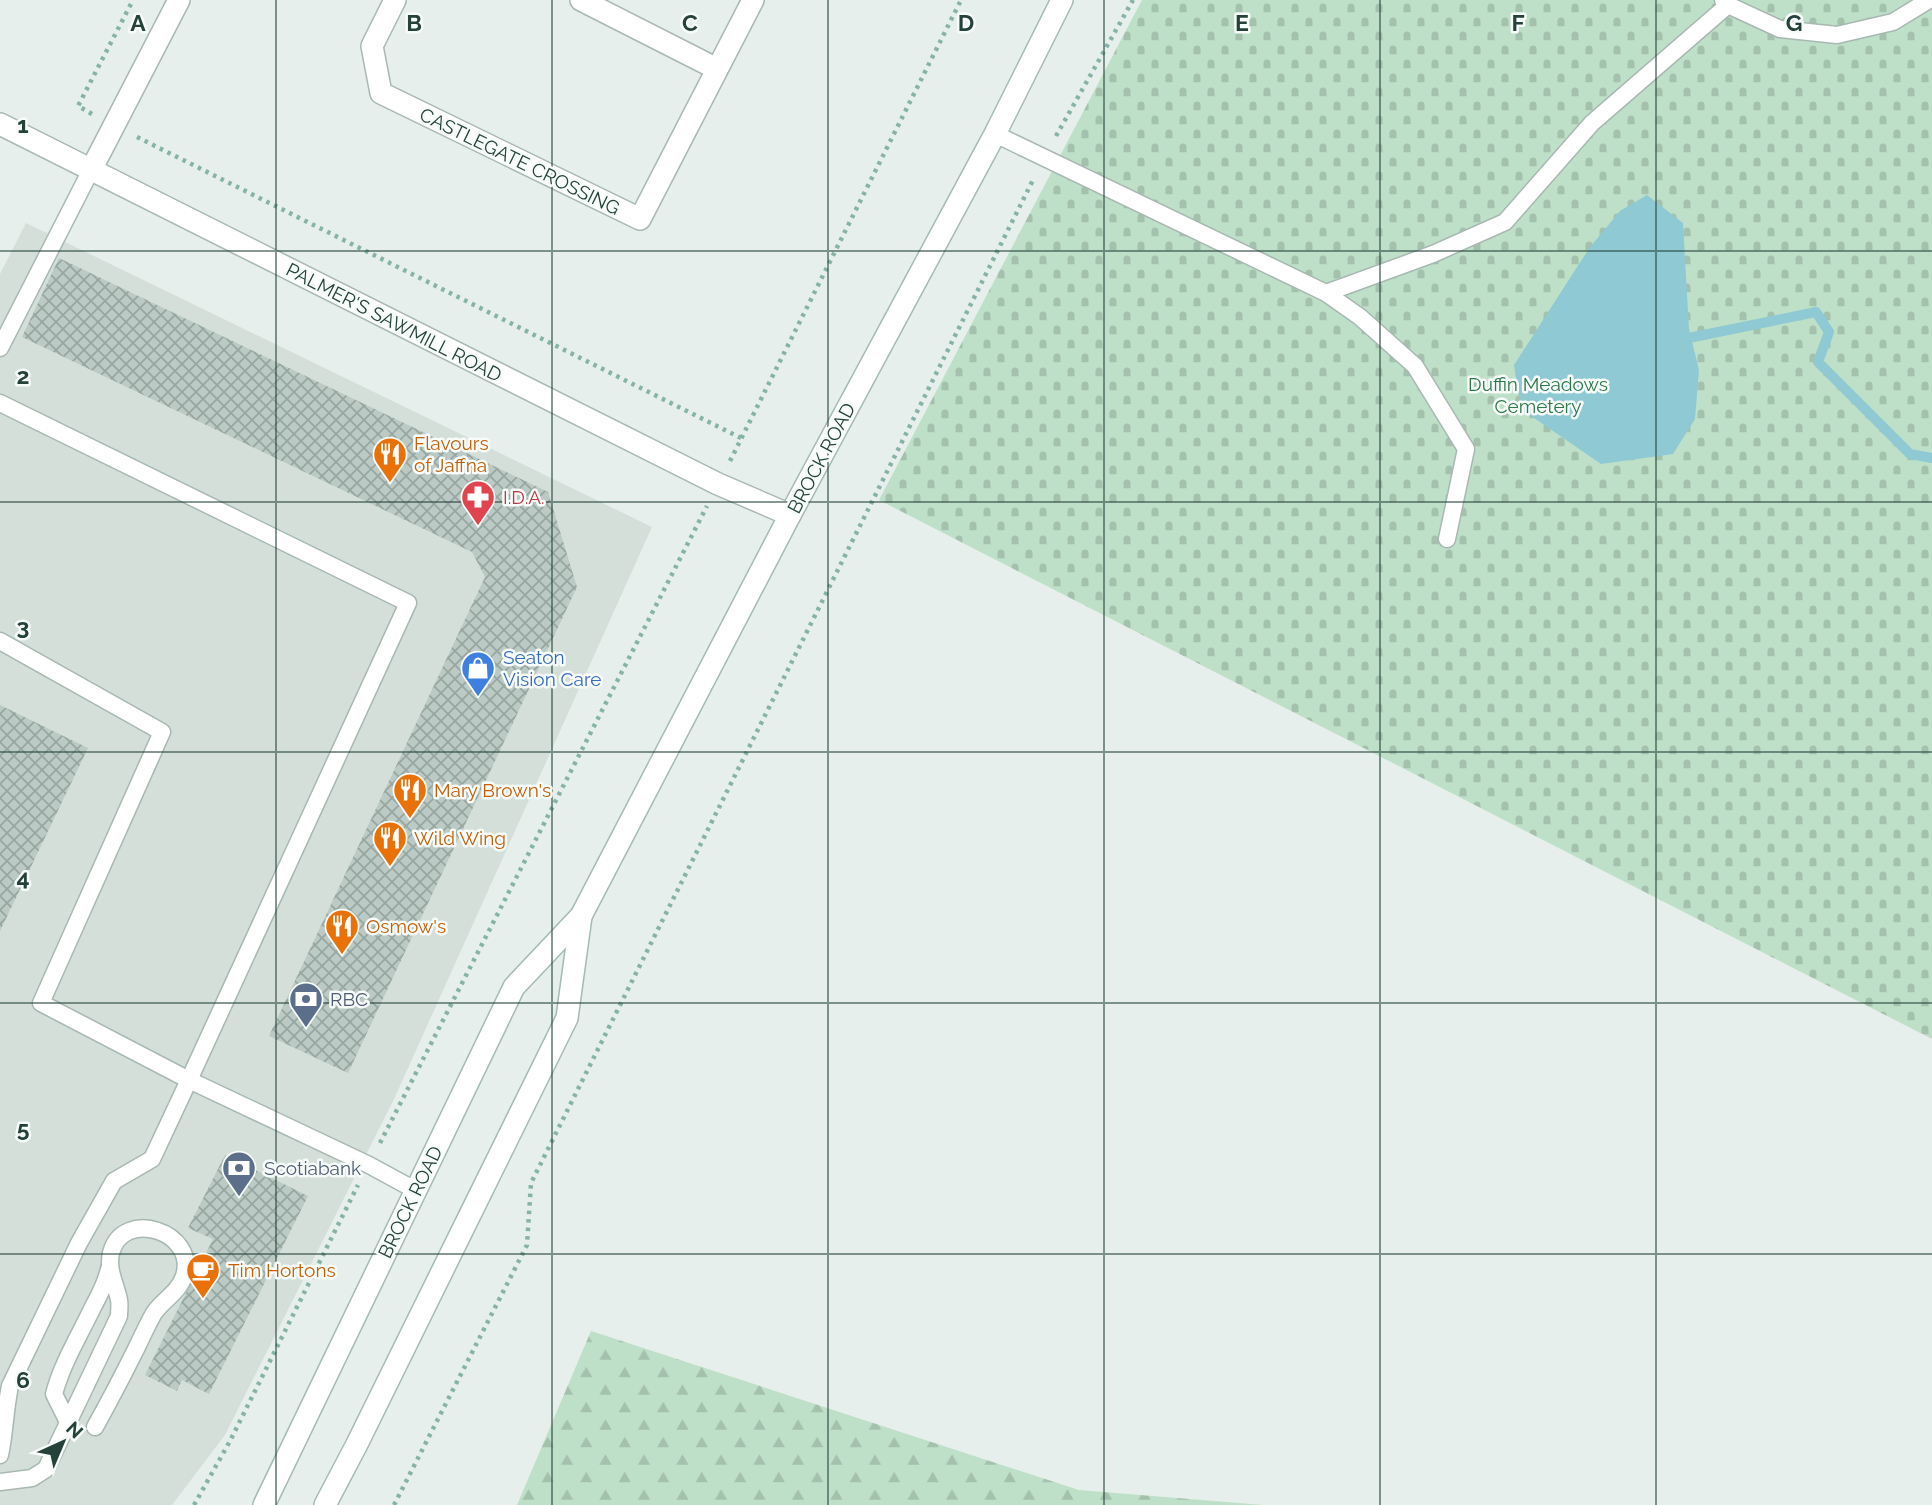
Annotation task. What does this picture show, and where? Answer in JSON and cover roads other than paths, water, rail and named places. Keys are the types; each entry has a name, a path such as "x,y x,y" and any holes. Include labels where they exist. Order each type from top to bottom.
{"main road":[{"path":"91,170 179,0"},
{"name":"CASTLEGATE CROSSING","path":"395,0 372,46 381,93 640,219 753,0"},
{"path":"581,0 717,69"},
{"name":"BROCK ROAD","path":"264,1505 514,987 581,916 790,515 995,134 1062,0"},
{"name":"PALMER'S SAWMILL ROAD","path":"0,124 718,484 790,515"},
{"name":"BROCK ROAD","path":"325,1505 567,1018 581,916"}],"lane":[{"path":"1326,293 1433,254 1505,222 1592,123 1726,2 1780,29 1838,35 1893,22 1929,0"},
{"path":"995,134 1326,293 1360,317 1415,366 1466,449 1447,539"},
{"path":"0,348 91,170"},
{"path":"0,403 408,603 152,1159 114,1181 79,1243 10,1386 0,1455"},
{"path":"0,641 162,732 41,1003 189,1080 369,1165 415,1190"},
{"path":"68,1422 54,1394 74,1346 106,1286 111,1253 116,1242 126,1233 150,1228 173,1239 181,1249 186,1262 184,1276 178,1288 154,1314 96,1427"},
{"path":"0,1482 32,1478 46,1469 119,1316 119,1301 110,1268"}],"water":[{"path":"1647,195 1683,223 1689,329 1699,370 1695,419 1673,454 1601,464 1521,409 1514,365 1590,247 1620,211"}],"waterway":[{"path":"1679,340 1816,312 1829,332 1818,362 1910,454 1932,458"}],"place":[{"name":"Flavours of Jaffna","path":"390,484"},
{"name":"I.D.A.","path":"478,527"},
{"name":"Seaton Vision Care","path":"478,698"},
{"name":"Mary Brown's","path":"410,820"},
{"name":"Wild Wing","path":"390,868"},
{"name":"Osmow's","path":"342,956"},
{"name":"RBC","path":"306,1029"},
{"name":"Scotiabank","path":"239,1198"},
{"name":"Tim Hortons","path":"203,1300"}],"park label":[{"name":"Duffin Meadows Cemetery","path":"1538,395"}]}
